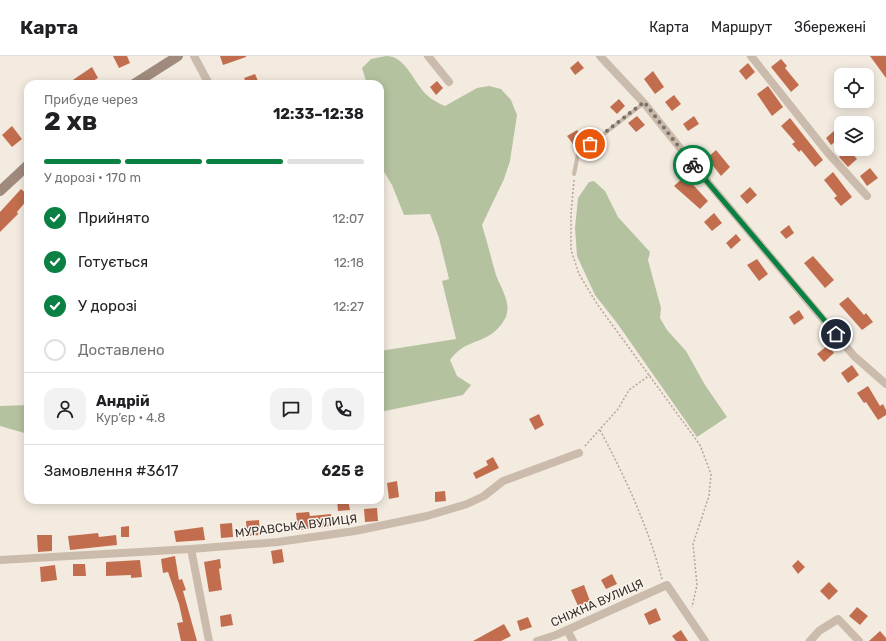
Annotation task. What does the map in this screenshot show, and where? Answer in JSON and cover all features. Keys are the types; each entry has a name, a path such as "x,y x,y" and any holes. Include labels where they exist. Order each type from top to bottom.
{"street":[{"path":"140,80 178,56"},
{"path":"194,56 207,80"},
{"path":"428,56 449,82"},
{"path":"600,56 644,102 700,173 854,356 886,384"},
{"path":"751,56 828,153 867,196"},
{"path":"0,191 24,169"},
{"name":"МУРАВСЬКА ВУЛИЦЯ","path":"0,560 191,549 278,542 339,533 427,516 467,504 484,496 503,481 580,453"},
{"path":"191,549 209,641"},
{"path":"665,585 705,641"},
{"name":"СНІЖНА ВУЛИЦЯ","path":"537,641 567,630 665,585"},
{"path":"810,641 819,631 838,619 858,641"},
{"path":"567,630 573,641"}],"lane":[{"path":"574,174 578,154 644,102"}],"path":[{"path":"574,174 571,214 571,250 579,274 597,304 700,444 710,474 709,496 693,544 697,585 689,619"},
{"path":"580,453 618,409 629,390 650,375"},
{"path":"600,430 645,522 665,585"}],"green space":[{"path":"386,56 397,59 406,67 425,93 445,106 477,88 489,86 501,89 511,100 517,115 510,161 504,179 482,225 496,275 506,299 508,308 505,319 493,333 460,349 450,360 457,376 471,385 463,395 384,411 384,350 456,339 442,281 449,279 439,238 430,214 404,215 392,185 384,172 384,80 366,80 362,68 371,59"},
{"path":"594,181 605,191 618,217 650,252 648,260 661,308 660,318 667,330 686,351 705,385 727,417 697,437 617,323 595,295 577,256 575,228 578,198 589,182"},
{"path":"24,405 24,433 0,426 0,406"}],"building":[{"path":"113,56 127,56 130,63 119,68"},
{"path":"220,56 246,56 246,57 223,65"},
{"path":"870,56 886,56 886,78"},
{"path":"781,59 787,66 785,68 799,85 791,92 771,67"},
{"path":"578,61 584,68 575,75 570,68"},
{"path":"748,63 755,72 746,80 739,71"},
{"path":"92,67 98,78 95,80 73,80"},
{"path":"653,71 664,87 655,94 644,79"},
{"path":"255,74 258,80 245,80 244,78"},
{"path":"437,81 443,88 436,95 430,87"},
{"path":"768,86 783,107 772,116 757,94"},
{"path":"674,95 681,104 672,111 665,102"},
{"path":"619,99 625,106 617,114 610,107"},
{"path":"637,116 645,125 636,132 628,123"},
{"path":"694,116 699,124 688,131 683,124"},
{"path":"790,118 823,160 815,167 801,150 799,152 792,144 795,142 781,126"},
{"path":"12,126 22,139 12,147 2,135"},
{"path":"577,130 582,137 573,144 567,136"},
{"path":"834,131 834,143 831,145 826,138"},
{"path":"716,150 730,167 721,176 707,158"},
{"path":"854,156 857,159 848,167 839,157"},
{"path":"870,168 878,178 867,186 860,176"},
{"path":"833,172 852,197 841,206 834,198 837,196 824,180"},
{"path":"685,176 708,201 700,209 674,186"},
{"path":"750,187 757,195 747,204 740,196"},
{"path":"21,189 24,192 24,204 17,212 18,214 0,232 0,212"},
{"path":"714,213 722,223 712,231 704,222"},
{"path":"789,225 794,233 786,239 780,232"},
{"path":"736,234 741,240 731,249 726,243"},
{"path":"813,256 834,280 825,288 804,263"},
{"path":"757,259 768,274 759,281 747,265"},
{"path":"848,297 864,315 866,313 873,322 862,330 839,304"},
{"path":"799,310 804,318 794,325 789,317"},
{"path":"828,345 834,353 824,362 817,354"},
{"path":"852,365 859,375 848,383 841,373"},
{"path":"868,386 880,406 883,404 886,410 886,415 878,420 866,402 864,403 857,393"},
{"path":"539,414 544,425 535,430 529,419"},
{"path":"493,457 499,468 476,479 473,473 488,465 486,461"},
{"path":"397,481 399,497 389,499 387,483"},
{"path":"445,491 446,501 435,502 435,492"},
{"path":"337,504 349,504 350,510 338,511"},
{"path":"377,508 378,521 365,522 364,509"},
{"path":"309,512 310,516 331,514 332,526 298,530 296,513"},
{"path":"259,520 260,535 247,536 246,521"},
{"path":"232,523 233,537 221,538 220,524"},
{"path":"129,526 129,537 121,537 121,527"},
{"path":"203,527 205,540 176,542 174,531"},
{"path":"98,533 99,537 116,535 117,545 70,550 68,536"},
{"path":"37,535 52,535 52,551 38,552"},
{"path":"282,549 284,562 273,564 271,551"},
{"path":"175,556 179,580 182,579 186,590 183,591 197,641 181,641 177,623 183,622 179,604 168,572 163,573 161,559"},
{"path":"220,559 221,568 219,569 222,590 209,592 204,562"},
{"path":"140,560 142,577 131,578 131,575 106,576 106,562"},
{"path":"798,560 805,567 798,574 792,566"},
{"path":"73,564 85,564 86,576 73,576"},
{"path":"55,565 57,580 41,582 40,567"},
{"path":"612,574 617,584 606,589 601,580"},
{"path":"829,582 838,591 829,600 820,591"},
{"path":"584,585 590,601 578,606 571,590"},
{"path":"857,607 868,616 860,625 849,616"},
{"path":"656,608 661,620 649,625 644,614"},
{"path":"231,614 233,625 221,627 220,616"},
{"path":"528,617 532,627 520,631 517,621"},
{"path":"504,624 511,636 501,641 473,641"},
{"path":"681,630 688,641 676,641 672,636"},
{"path":"880,631 886,638 886,641 869,641"}],"way so far":[{"path":"590,144 644,102 693,165"}],"route":[{"path":"693,165 836,334"}]}
